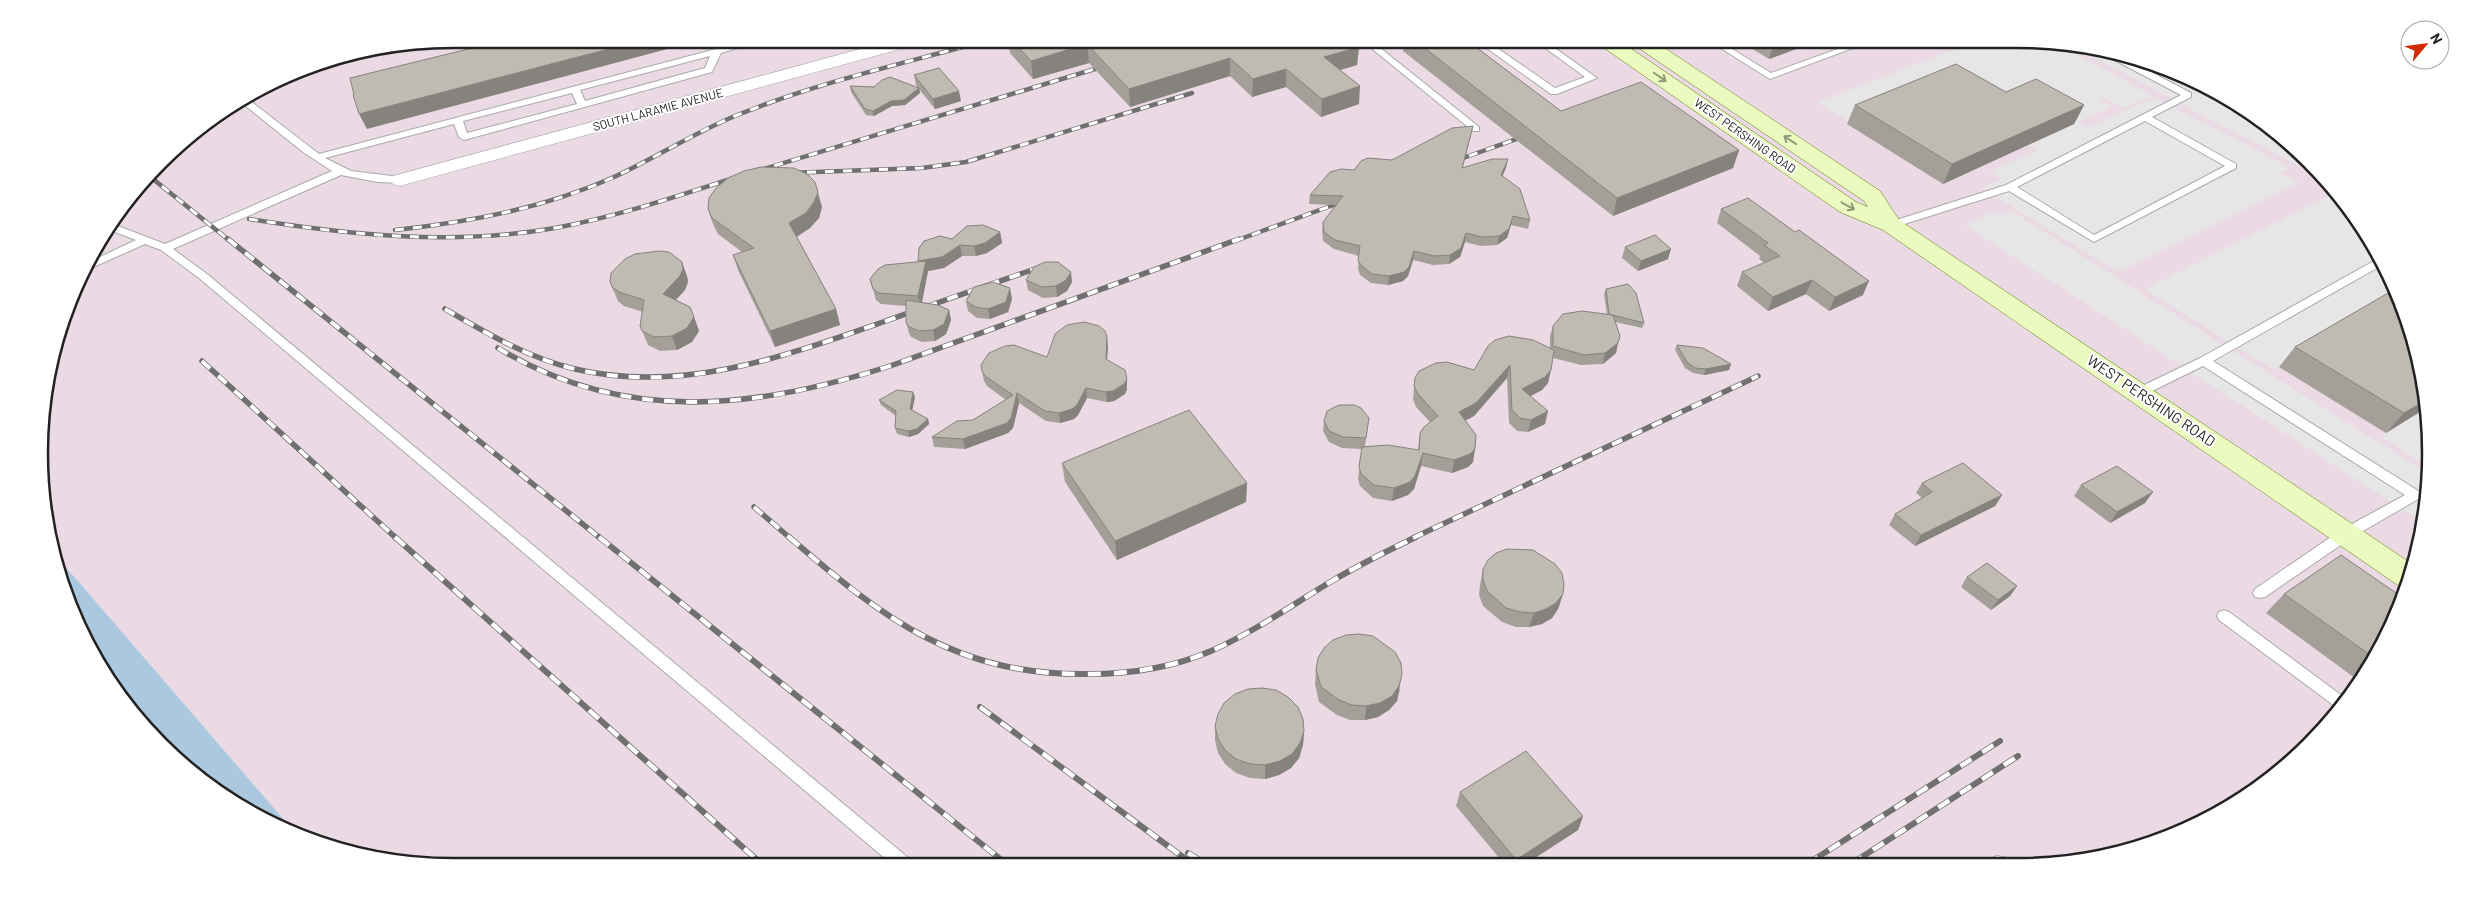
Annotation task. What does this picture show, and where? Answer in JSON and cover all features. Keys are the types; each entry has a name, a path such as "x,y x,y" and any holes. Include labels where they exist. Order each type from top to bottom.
{"main road":[{"name":"WEST PERSHING ROAD","path":"1617,48 1848,207 1892,225 2404,574"},
{"name":"WEST PERSHING ROAD","path":"1651,48 1872,196 1892,225"}],"street":[{"name":"SOUTH LARAMIE AVENUE","path":"400,180 883,48"}],"lane":[{"path":"318,157 728,48"},
{"path":"1375,48 1476,129"},
{"path":"1491,48 1554,92 1592,78 1550,48"},
{"path":"1725,48 1770,76 1848,48"},
{"path":"458,120 464,137 709,70 717,51"},
{"path":"1892,225 2010,187 2188,95 2125,62"},
{"path":"575,89 582,104"},
{"path":"248,103 318,157 341,171 374,179 400,180"},
{"path":"2010,187 2094,239 2232,166 2144,118"},
{"path":"165,248 341,171"},
{"path":"116,229 165,248 204,276 896,858"},
{"path":"95,264 145,240"},
{"path":"2138,393 2204,361 2375,264"},
{"path":"2204,361 2415,495 2346,534 2260,593"},
{"path":"2224,616 2338,701"}],"shaded area":[{"path":"426,48 2044,48 2096,55 2147,69 2196,89 2220,102 2264,131 2304,166 2339,206 2368,250 2381,274 2401,323 2415,374 2422,426 2422,480 2415,532 2409,558 2392,608 2368,656 2354,678 2339,700 2304,740 2264,775 2242,790 2220,804 2172,828 2122,845 2096,851 2044,858 426,858 374,851 348,845 286,823 63,565 55,532 48,480 48,426 55,374 61,348 78,298 102,250 131,206 148,186 166,166 206,131 250,102 298,78 348,61 374,55"},
{"path":"1959,48 2044,48 2070,51 2153,96 2124,108 2103,97 2099,99 2112,107 2077,122 2086,128 2147,101 2158,99 2290,168 2280,173 2299,183 2118,272 1982,188 2002,179 1990,171 2037,150 2028,144 2075,122 2028,96 1849,122 1818,102"},
{"path":"2087,54 2122,61 2147,69 2196,89 2220,102 2264,131 2309,171"},
{"path":"2330,195 2368,250 2393,301 2273,370 2145,289"},
{"path":"2011,211 2422,470 2417,519 1965,225 1991,212 2001,215"},
{"path":"2420,412 2422,463 2381,437"}],"water":[{"path":"63,564 286,823 250,804 206,775 166,740 148,720 131,700 102,656 78,608"}],"building":[{"path":"472,48 612,48 359,114 350,78"},
{"path":"1019,48 1074,48 1031,61"},
{"path":"1091,48 1356,48 1324,57 1360,86 1322,99 1286,69 1253,79 1230,58 1129,89"},
{"path":"1425,48 1477,48 1561,111 1641,82 1739,150 1617,198"},
{"path":"1956,64 2006,92 2036,79 2084,105 1952,164 1855,105"},
{"path":"939,68 959,91 933,99 914,75"},
{"path":"890,77 919,88 904,100 891,101 873,111 865,109 850,86 874,87 882,80"},
{"path":"1473,126 1462,168 1492,159 1508,159 1501,175 1520,189 1530,220 1513,216 1509,229 1499,236 1482,237 1466,233 1461,248 1450,255 1434,256 1414,251 1409,267 1404,272 1389,276 1372,274 1361,265 1358,260 1360,246 1335,240 1324,232 1323,222 1343,196 1310,195 1330,172 1341,169 1354,170 1361,161 1368,158 1392,160 1452,128"},
{"path":"761,167 794,168 807,174 815,182 818,192 814,202 806,213 789,223 836,309 770,331 733,255 754,248 712,218 708,209 709,198 716,188 728,178 744,171"},
{"path":"1748,198 1795,232 1799,230 1869,281 1835,297 1812,280 1773,297 1742,272 1780,256 1764,245 1768,243 1721,209"},
{"path":"983,225 1000,232 985,243 974,246 960,245 942,257 918,261 919,248 924,241 940,236 952,239 967,226"},
{"path":"1655,235 1671,249 1641,261 1625,247"},
{"path":"659,251 669,252 682,262 683,269 680,276 663,294 690,307 694,317 687,328 672,336 654,337 642,331 640,326 644,300 619,292 612,287 610,281 611,273 625,259 635,254"},
{"path":"926,261 918,296 879,293 873,289 870,279 878,269 885,265"},
{"path":"1045,262 1058,262 1071,272 1066,280 1056,286 1042,287 1026,280 1034,267"},
{"path":"993,282 1010,288 1006,302 988,309 975,307 966,301 974,287"},
{"path":"1628,284 1636,293 1644,323 1609,314 1606,289"},
{"path":"2389,292 2409,348 2419,404 2404,413 2295,347"},
{"path":"906,300 938,305 949,310 944,324 933,330 919,331 908,326 906,322"},
{"path":"1582,311 1613,315 1620,336 1618,343 1605,353 1584,355 1553,346 1553,326 1563,314"},
{"path":"1084,322 1099,326 1105,331 1107,337 1106,359 1125,370 1127,379 1124,384 1113,391 1106,392 1086,388 1077,405 1072,409 1059,413 1045,411 1017,393 1011,418 1007,423 963,439 932,437 957,421 973,420 1013,395 985,376 982,371 981,365 989,353 1005,346 1014,345 1047,357 1055,334 1067,325"},
{"path":"1509,336 1533,340 1554,350 1551,370 1545,377 1522,389 1548,411 1531,420 1520,418 1512,410 1510,365 1476,403 1459,412 1476,435 1475,449 1470,454 1454,460 1423,453 1415,476 1410,482 1394,488 1374,485 1361,474 1359,466 1362,447 1388,445 1419,450 1420,433 1424,427 1438,416 1418,394 1414,386 1415,378 1419,371 1436,363 1447,362 1474,370 1488,346 1495,340"},
{"path":"1677,345 1703,348 1731,364 1706,369 1695,368 1687,362"},
{"path":"897,390 913,392 910,409 928,419 917,429 908,431 895,428 896,411 879,400"},
{"path":"1339,405 1354,405 1361,408 1369,418 1366,438 1343,437 1329,431 1324,421 1327,411"},
{"path":"1189,410 1247,483 1115,541 1062,463"},
{"path":"1963,463 2002,495 1921,535 1895,514 1932,492 1922,483"},
{"path":"2117,466 2153,492 2117,512 2081,485"},
{"path":"1507,549 1533,550 1555,564 1562,573 1564,584 1563,594 1556,603 1534,613 1520,612 1506,608 1487,591 1483,580 1483,569 1488,560 1496,553"},
{"path":"2341,555 2397,594 2381,632 2369,654 2284,594"},
{"path":"1987,563 2017,586 1998,600 1967,577"},
{"path":"1346,635 1373,636 1395,652 1401,663 1402,674 1399,686 1392,696 1380,703 1366,706 1352,705 1339,700 1321,687 1316,670 1318,658 1324,648 1333,640"},
{"path":"1248,689 1276,690 1288,697 1298,707 1303,719 1304,731 1300,743 1292,754 1280,761 1265,765 1250,764 1236,759 1225,750 1218,739 1215,726 1218,714 1224,703 1235,694"},
{"path":"1526,751 1583,816 1519,858 1514,858 1460,792"}],"railway":[{"path":"395,230 479,218 561,197 614,177 720,123 766,104 830,83 959,48"},
{"path":"757,171 1108,65"},
{"path":"789,173 922,168 966,162 1192,93"},
{"path":"1452,162 1528,135"},
{"path":"249,219 363,234 440,237 517,233 555,228 601,218 737,177"},
{"path":"154,180 230,241"},
{"path":"1235,241 1347,200"},
{"path":"228,239 600,538"},
{"path":"498,348 546,373 594,389 643,399 692,402 742,399 792,392 893,365 1239,239"},
{"path":"445,309 524,352 558,364 615,376 654,377 732,368 770,359 808,348 1044,266"},
{"path":"202,361 396,538"},
{"path":"1413,538 1758,376"},
{"path":"754,507 790,538"},
{"path":"395,537 755,858"},
{"path":"599,537 999,858"},
{"path":"789,537 857,593 891,617 925,637 961,653 1000,665 1042,672 1089,674 1152,669 1197,657 1227,644 1352,569 1416,537"},
{"path":"980,707 1184,858"},
{"path":"1816,858 2000,741"},
{"path":"1860,858 2018,756"},
{"path":"1188,853 1196,858"}]}
